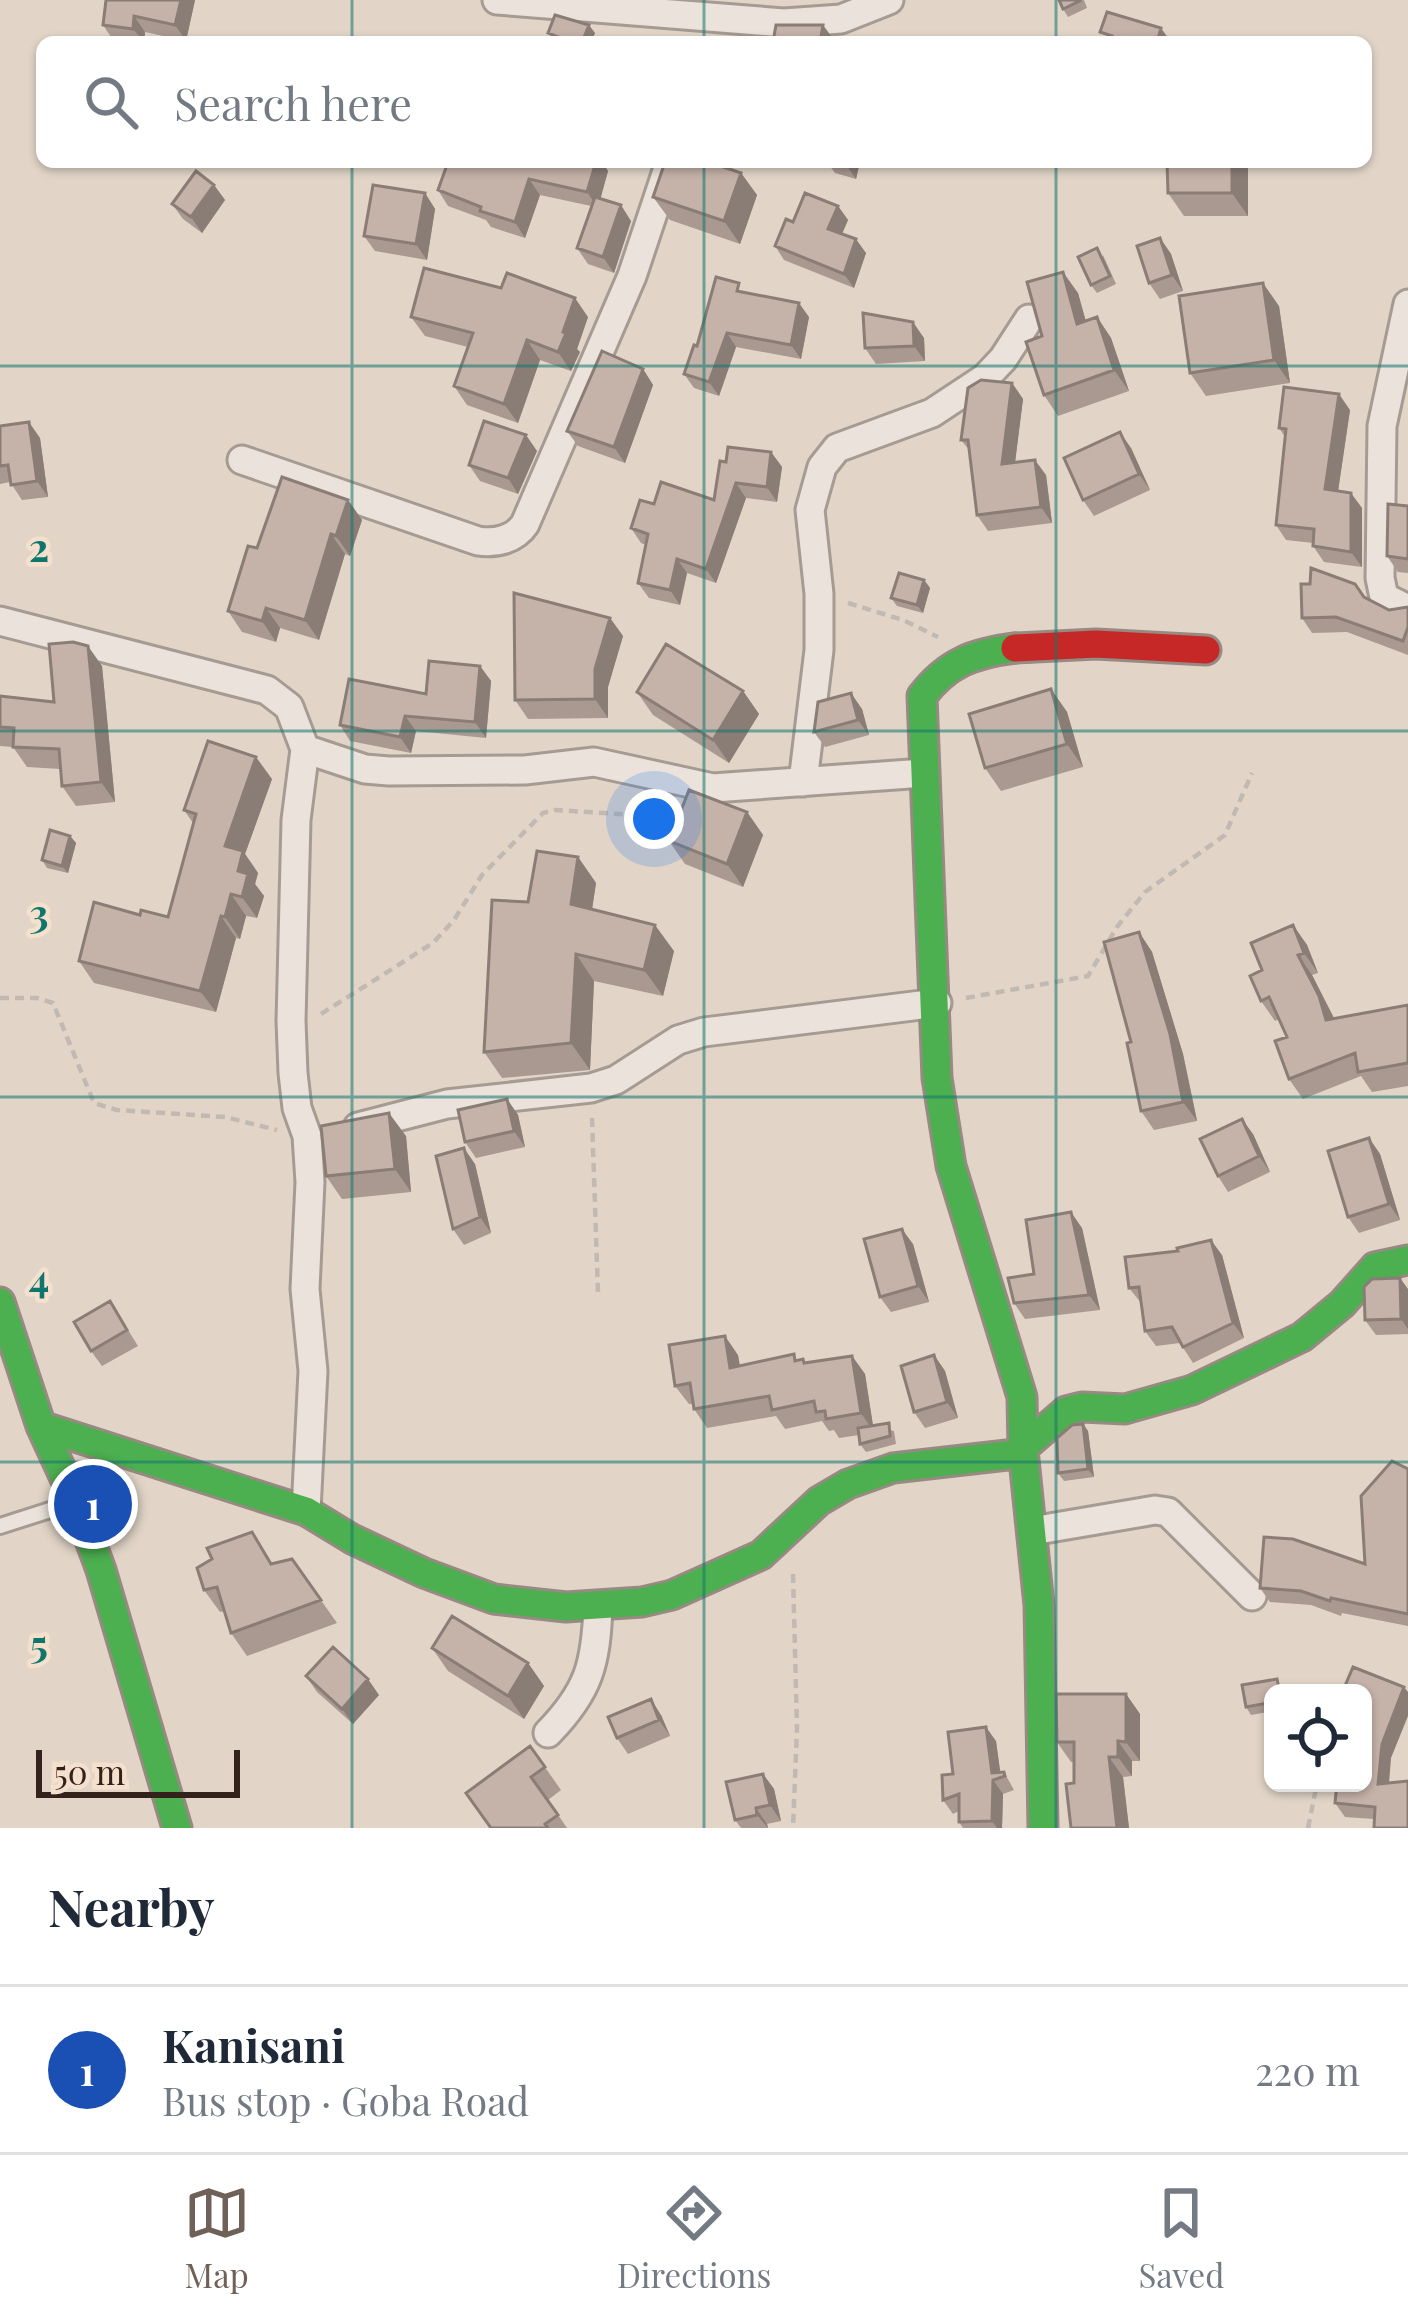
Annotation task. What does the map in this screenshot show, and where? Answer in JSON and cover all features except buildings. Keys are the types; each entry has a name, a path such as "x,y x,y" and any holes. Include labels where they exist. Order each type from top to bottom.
{"street":[{"path":"498,0 681,13 717,31 841,19 889,0"},
{"path":"242,460 478,541 515,536 525,524 632,276 668,168"},
{"path":"1408,304 1382,426 1380,578 1384,597 1408,609"},
{"path":"803,782 816,685 819,594 810,510 815,484 829,455 859,436 932,412 985,378 1004,359 1028,319"},
{"path":"0,621 267,690 289,706 305,749 296,820 291,1032 297,1108 307,1136 310,1223 304,1288 313,1371 306,1511"},
{"path":"1043,1828 1039,1605 1022,1397 951,1166 938,1078 922,696 933,677 1014,644 1091,642 1206,650"},
{"path":"305,749 364,769 389,772 525,770 594,762 700,787 924,773"},
{"path":"307,1136 397,1120 447,1105 591,1088 616,1080 678,1040 704,1031 937,1003"},
{"path":"41,1426 306,1511 352,1539 471,1592 534,1605 598,1606 672,1595 761,1555 835,1491 893,1468 993,1458 1023,1450 1066,1411 1125,1409 1192,1390 1302,1337 1322,1323 1375,1267 1408,1260"},
{"path":"0,1302 41,1426 101,1570 177,1828"},
{"path":"1032,1531 1155,1510 1168,1512 1252,1596"},
{"path":"548,1732 570,1710 588,1681 597,1646 598,1606"}],"lane":[{"path":"0,1526 76,1502"}],"path":[{"path":"819,594 928,632 962,663"},
{"path":"937,1003 1088,976 1145,892 1225,835 1252,773"},
{"path":"291,1032 434,943 482,875 543,813 634,815 673,806"},
{"path":"0,998 53,1003 89,1096 100,1106 225,1117 307,1136"},
{"path":"591,1088 598,1293"},
{"path":"789,1532 796,1615 793,1828"},
{"path":"1308,1828 1315,1792"}],"traffic: fast":[{"path":"1015,648 962,662 941,675 922,696 937,1078 951,1166 1022,1397 1039,1605 1043,1828"},
{"path":"41,1426 306,1511 424,1573 494,1599 566,1607 642,1602 672,1595 761,1555 819,1501 848,1484 893,1468 1016,1454 1066,1411 1125,1409 1192,1390 1302,1337 1342,1304 1375,1267 1408,1260"},
{"path":"0,1302 41,1426 101,1570 177,1828"}],"traffic: jam":[{"path":"1015,648 1096,644 1206,650"}],"place":[{"name":"Kanisani","path":"93,1504"}]}
